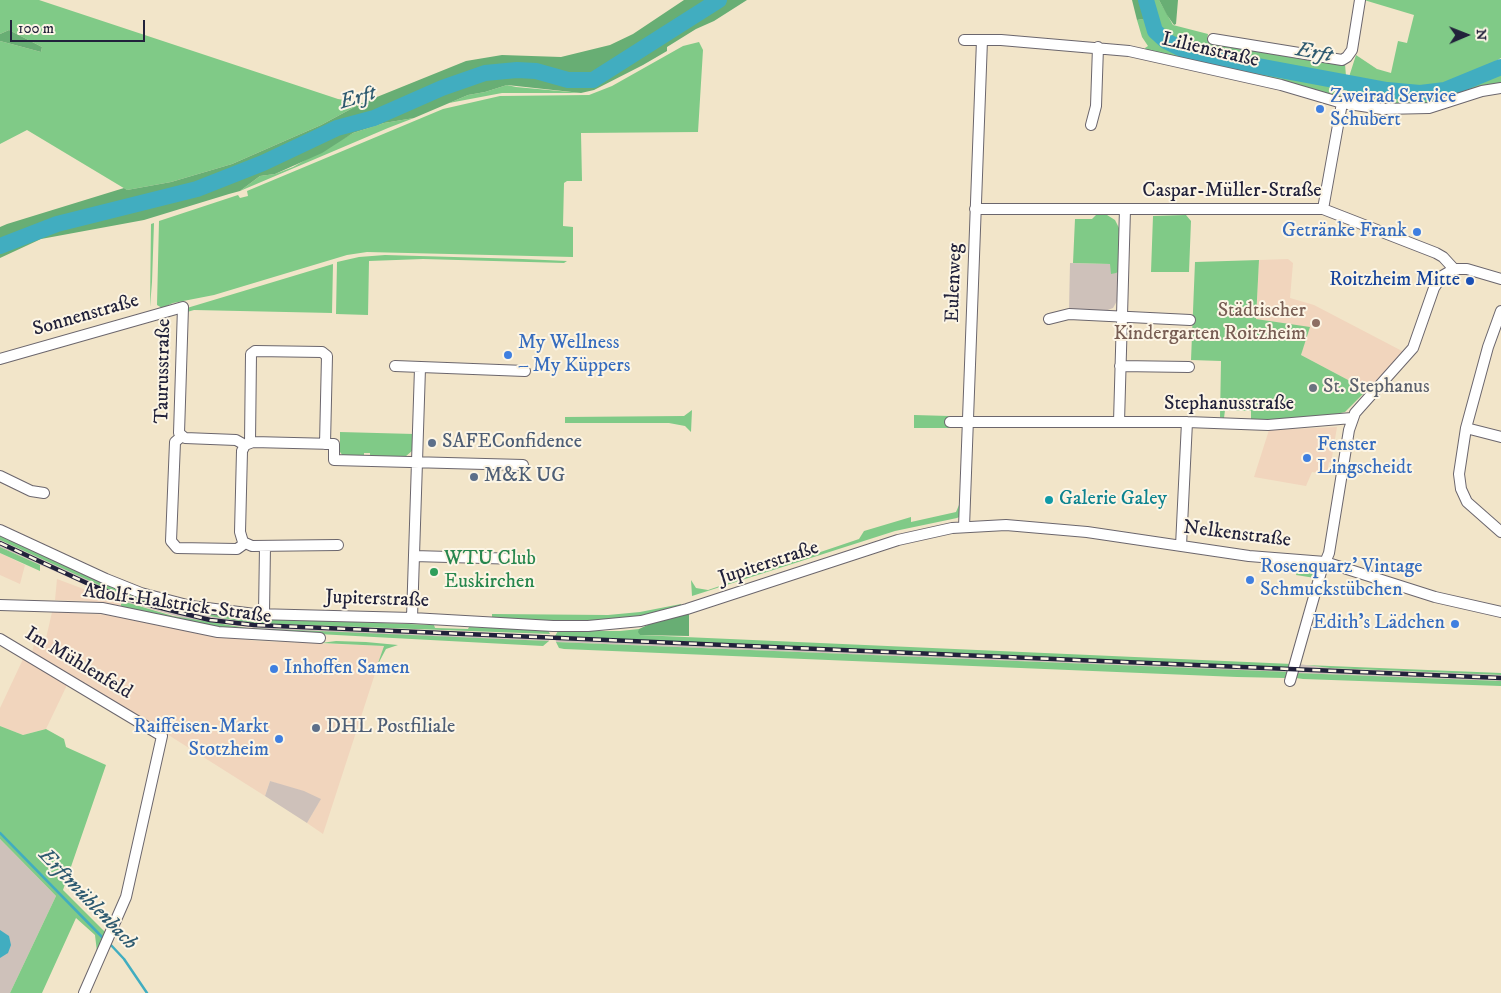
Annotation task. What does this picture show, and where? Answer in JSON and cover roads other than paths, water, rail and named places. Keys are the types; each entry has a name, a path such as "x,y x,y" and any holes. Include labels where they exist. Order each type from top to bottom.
{"street":[{"path":"1213,39 1339,60 1350,54 1360,0"},
{"name":"Lilienstraße","path":"964,40 1098,47 1173,60 1281,85 1342,103 1382,109 1417,110 1440,106 1482,91 1501,88"},
{"name":"Eulenweg","path":"964,527 982,40"},
{"path":"1091,125 1096,106 1098,47"},
{"path":"1323,209 1342,103"},
{"name":"Caspar-Müller-Straße","path":"975,209 1323,209 1436,253 1454,269"},
{"path":"1119,422 1125,209"},
{"path":"1290,681 1328,553 1352,418 1365,399 1413,348 1434,288 1442,276 1454,269 1471,270 1501,279"},
{"name":"Sonnenstraße","path":"0,360 183,307"},
{"name":"Taurusstraße","path":"183,307 180,433 182,436 185,438 236,440 247,444 325,444"},
{"path":"1501,311 1488,347 1466,428 1459,468 1461,489 1468,502 1501,532"},
{"path":"1049,319 1070,314 1122,316 1131,319 1190,320"},
{"path":"244,544 240,532 242,451 247,444 251,354 255,350 322,352 327,356 325,444 334,444 334,460 523,465"},
{"path":"395,366 525,370"},
{"path":"1120,366 1188,367"},
{"path":"412,618 420,368"},
{"name":"Stephanusstraße","path":"950,422 1187,422 1268,425 1352,418"},
{"path":"1181,546 1187,422"},
{"path":"1466,428 1501,437"},
{"name":"Taurusstraße","path":"182,436 175,442 171,541 177,548 237,549 244,544 265,546 275,544 338,545"},
{"path":"0,476 32,491 44,493"},
{"name":"Nelkenstraße","path":"964,527 1026,525 1249,556 1325,562 1419,593 1501,612"},
{"name":"Jupiterstraße","path":"0,530 141,593 191,606 264,614 588,626 641,620 688,609 898,540 964,527"},
{"path":"264,614 265,546"},
{"path":"414,556 520,559"},
{"name":"Adolf-Halstrick-Straße","path":"0,605 102,608 218,632 320,638"},
{"name":"Im Mühlenfeld","path":"0,638 162,736 130,884 84,993"}],"water":[{"path":"0,930 9,936 11,945 8,953 0,958"}],"waterway":[{"name":"Erft","path":"0,246 57,224 197,189 263,163 337,128 374,118 442,88 485,73 517,70 536,71 568,80 593,80 719,0"},
{"name":"Erft","path":"1146,0 1155,31 1166,41 1184,50 1226,60 1387,90 1420,93 1445,90 1501,67"},
{"name":"Erftmühlenbach","path":"0,833 104,939"},
{"name":"Erftmühlenbach","path":"110,944 124,959 147,993"}],"railway":[{"path":"0,543 91,585 137,602 210,620 254,625 1501,678"}],"place":[{"name":"Zweirad Service Schubert","path":"1320,109"},
{"name":"Getränke Frank","path":"1417,232"},
{"name":"Roitzheim Mitte","path":"1470,281"},
{"name":"Städtischer Kindergarten Roitzheim","path":"1316,323"},
{"name":"My Wellness – My Küppers","path":"508,355"},
{"name":"St. Stephanus","path":"1313,388"},
{"name":"SAFEConfidence","path":"432,443"},
{"name":"Fenster Lingscheidt","path":"1307,458"},
{"name":"M&K UG","path":"474,477"},
{"name":"Galerie Galey","path":"1049,500"},
{"name":"WTU Club Euskirchen","path":"434,572"},
{"name":"Rosenquarz’ Vintage Schmuckstübchen","path":"1250,580"},
{"name":"Edith’s Lädchen","path":"1455,624"},
{"name":"Inhoffen Samen","path":"274,669"},
{"name":"DHL Postfiliale","path":"316,728"},
{"name":"Raiffeisen-Markt Stotzheim","path":"279,739"}]}
